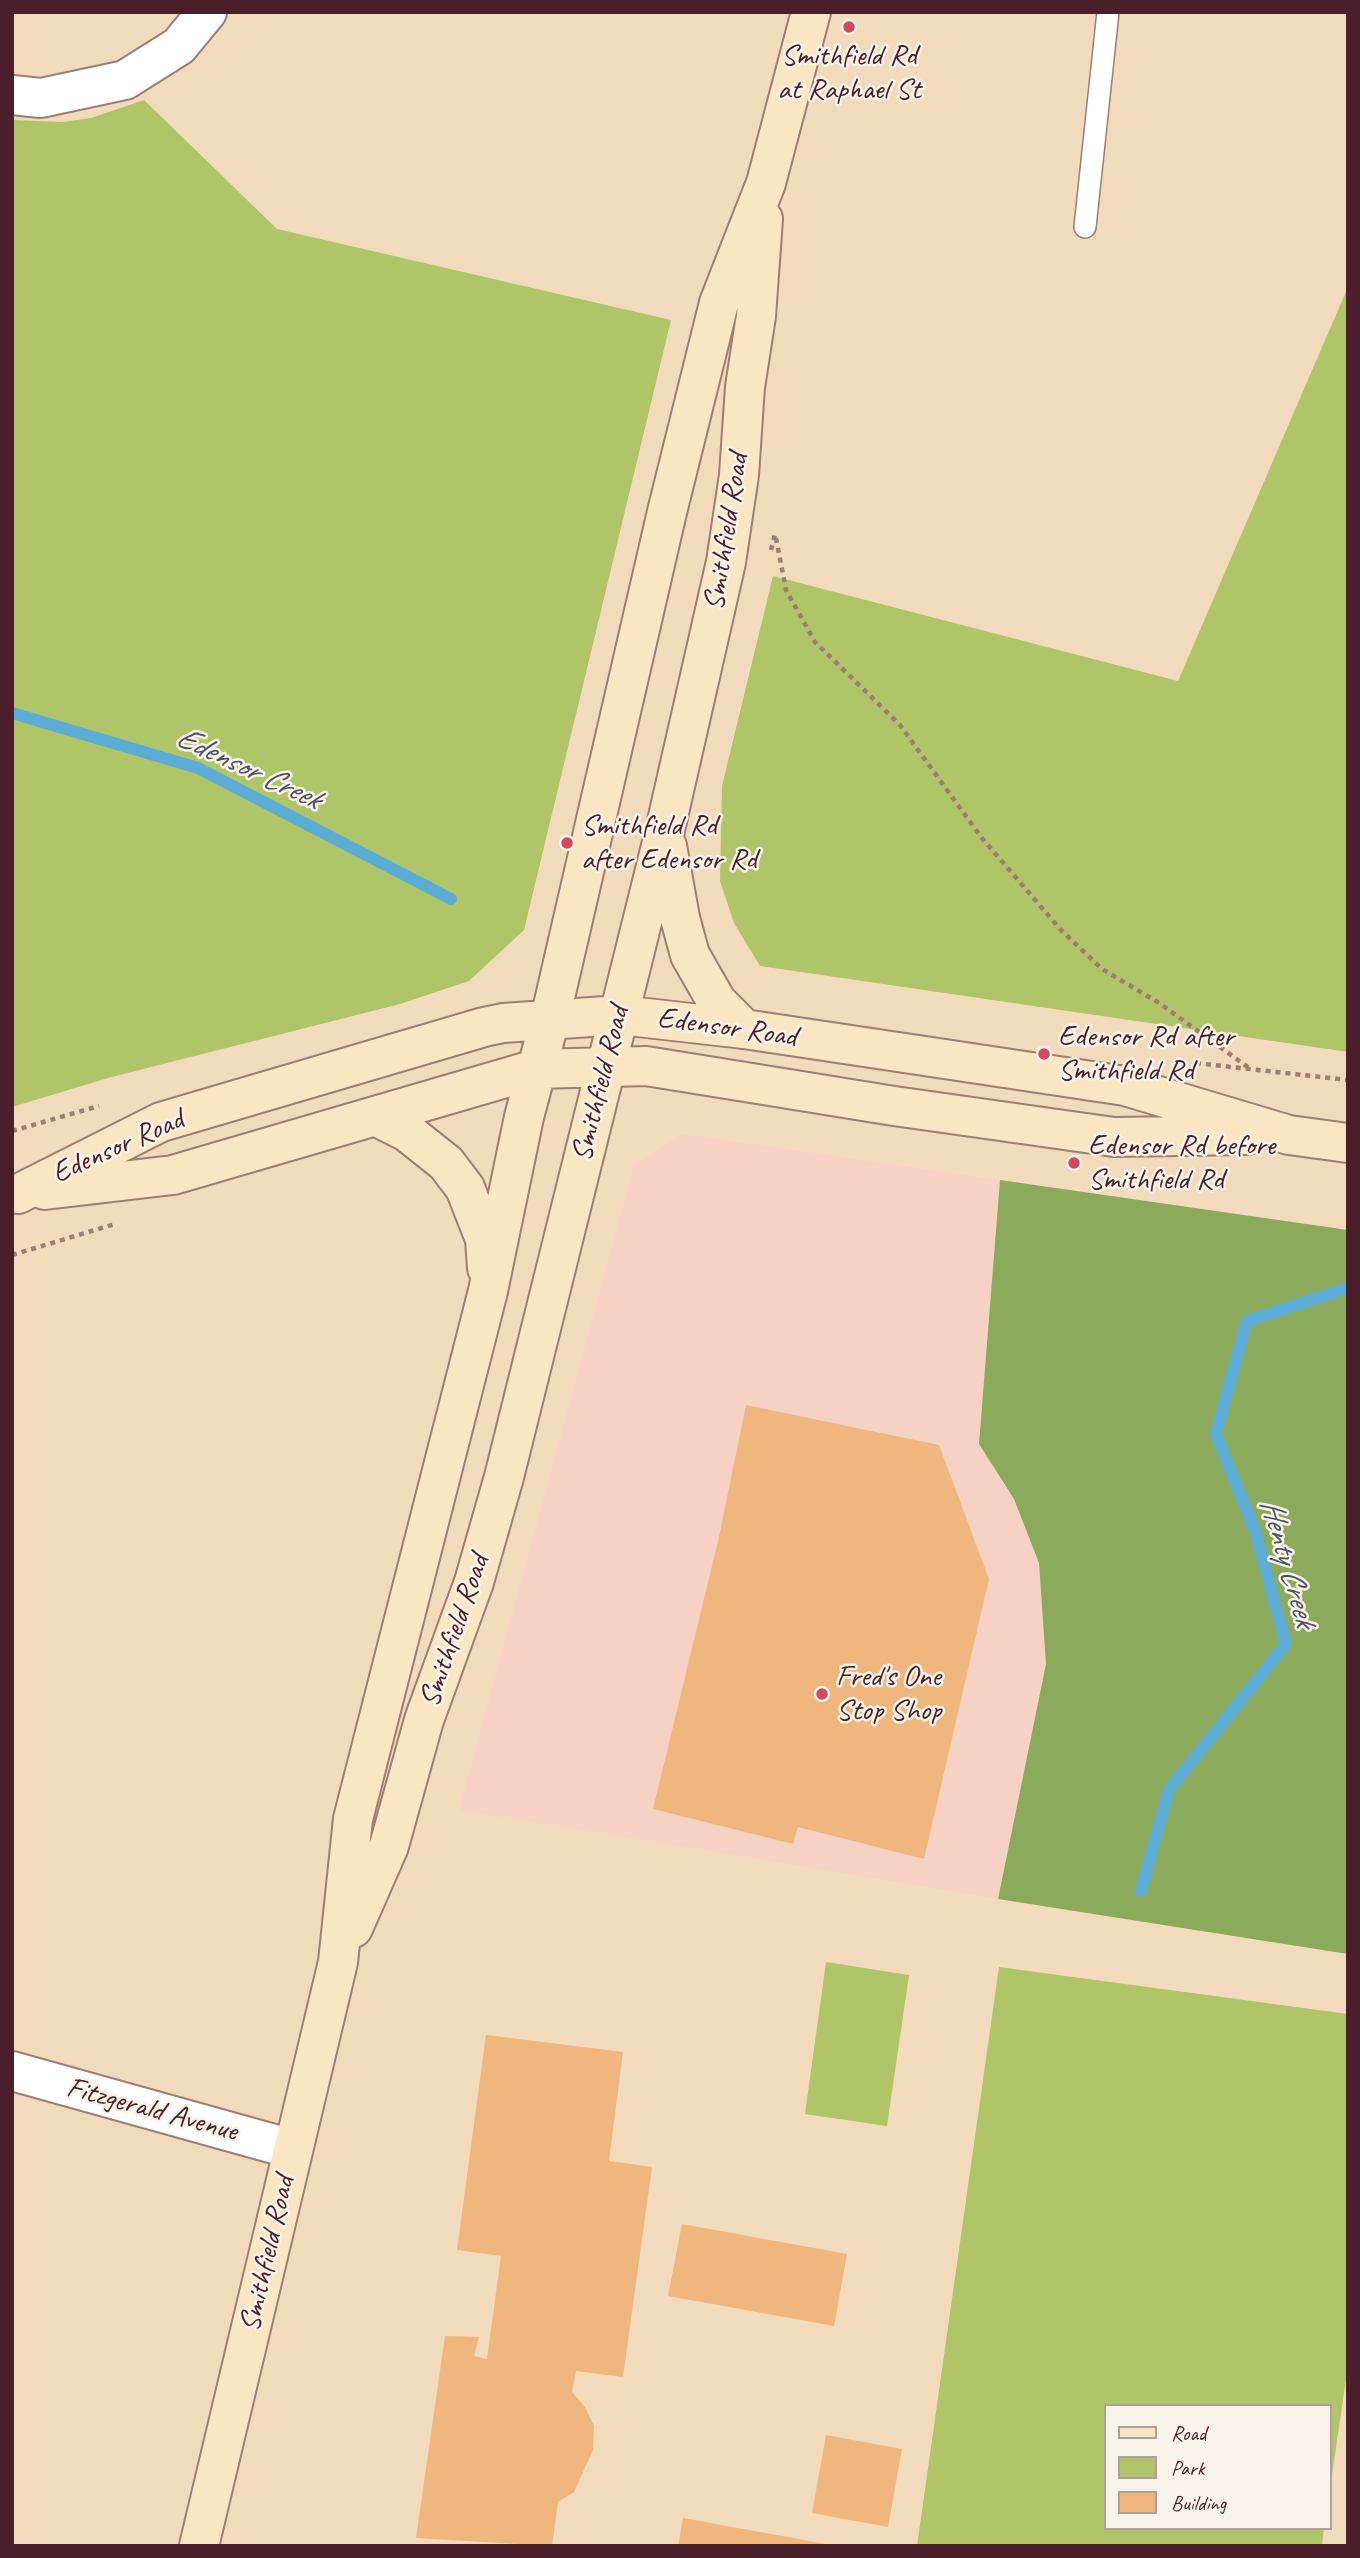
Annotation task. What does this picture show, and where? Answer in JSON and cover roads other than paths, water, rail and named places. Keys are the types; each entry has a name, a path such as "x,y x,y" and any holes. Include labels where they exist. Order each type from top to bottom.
{"main road":[{"name":"Smithfield Road","path":"199,2546 338,1962 353,1819 488,1291 536,1069 719,303 766,183 811,12"},
{"name":"Smithfield Road","path":"338,1962 389,1846 424,1720 474,1582 504,1477 665,830 726,562 739,475 745,387 757,316 766,183"},
{"path":"665,830 680,918 690,955 717,1002 744,1029"},
{"name":"Edensor Road","path":"15,1194 161,1122 484,1027 550,1019 620,1015 744,1029 1125,1086 1289,1135"},
{"name":"Edensor Road","path":"15,1194 173,1175 536,1069 605,1066 646,1066 894,1106 1114,1137 1289,1135 1348,1143"},
{"path":"375,1116 407,1132 446,1163 465,1188 485,1240 488,1291"}],"street":[{"path":"12,95 41,98 125,80 178,47 207,12"},
{"name":"Fitzgerald Avenue","path":"12,2071 292,2149"}],"lane":[{"path":"1085,227 1108,12"}],"waterway":[{"name":"Edensor Creek","path":"12,713 198,768 451,899"},
{"name":"Henty Creek","path":"1141,1891 1169,1790 1286,1644 1256,1533 1216,1434 1247,1321 1348,1288"}],"place":[{"name":"Smithfield Rd at Raphael St","path":"849,27"},
{"name":"Smithfield Rd after Edensor Rd","path":"567,843"},
{"name":"Edensor Rd after Smithfield Rd","path":"1044,1054"},
{"name":"Edensor Rd before Smithfield Rd","path":"1074,1163"},
{"name":"Fred's One Stop Shop","path":"822,1694"}]}
